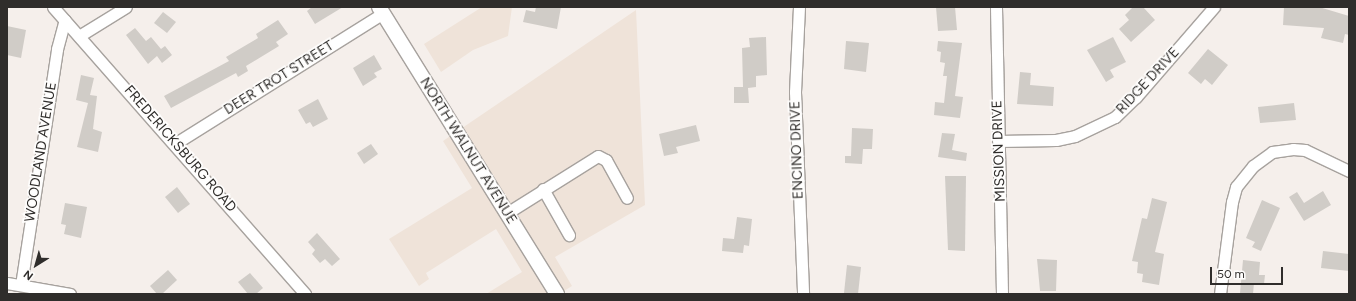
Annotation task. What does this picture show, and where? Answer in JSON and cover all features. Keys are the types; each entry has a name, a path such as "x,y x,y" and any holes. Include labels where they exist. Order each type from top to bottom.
{"main road":[{"name":"NORTH WALNUT AVENUE","path":"381,10 557,294"}],"street":[{"name":"FREDERICKSBURG ROAD","path":"53,7 176,143 305,294"},
{"path":"79,36 126,7"},
{"name":"ENCINO DRIVE","path":"799,7 795,92 803,294"},
{"name":"MISSION DRIVE","path":"996,7 1002,294"},
{"name":"RIDGE DRIVE","path":"998,141 1056,140 1082,133 1115,117 1136,97 1214,7"},
{"name":"DEER TROT STREET","path":"176,143 381,10"},
{"name":"WOODLAND AVENUE","path":"21,285 57,49 65,20"},
{"path":"1220,294 1232,202 1236,187 1253,166 1272,152 1293,148 1315,154 1349,171"},
{"path":"507,213 600,156 606,160 627,198"},
{"path":"543,190 569,235"},
{"path":"7,283 70,294"}],"shaded area":[{"path":"482,7 512,7 508,36 473,50 441,72 424,44"},
{"path":"636,10 645,205 555,257 572,286 559,294 486,294 522,272 496,229 426,273 429,279 419,286 389,239 472,188 443,141"}],"building":[{"path":"312,7 343,7 315,24 307,11"},
{"path":"536,7 561,7 557,29 523,22 526,10 535,12"},
{"path":"936,7 955,7 957,30 938,31"},
{"path":"1133,7 1143,7 1155,20 1131,42 1119,29 1129,20 1125,15"},
{"path":"1284,7 1319,7 1349,16 1349,35 1345,34 1343,43 1321,38 1324,28 1283,25"},
{"path":"163,12 176,22 167,33 154,23"},
{"path":"278,20 288,34 276,42 279,46 246,66 248,71 238,77 236,73 171,108 164,96 229,61 226,57 258,38 256,34"},
{"path":"7,26 26,30 21,58 7,55"},
{"path":"135,28 146,41 151,37 161,49 165,46 172,55 162,63 157,56 148,64 126,35"},
{"path":"766,37 767,75 756,76 756,87 748,88 749,103 734,103 734,87 743,87 742,48 750,47 749,38"},
{"path":"1113,37 1126,62 1110,70 1114,77 1106,82 1087,50"},
{"path":"846,41 869,43 866,72 844,69"},
{"path":"938,41 962,43 955,96 963,97 960,118 934,115 935,102 944,103 947,76 943,76 945,63 940,62 941,52 937,51"},
{"path":"1208,49 1228,65 1212,85 1205,79 1201,84 1188,73"},
{"path":"374,55 382,69 374,73 377,77 363,86 353,68"},
{"path":"1020,72 1031,73 1030,85 1054,87 1053,106 1017,104"},
{"path":"81,75 94,78 90,95 97,96 93,129 102,132 98,152 77,147 88,103 76,100"},
{"path":"318,99 328,119 313,127 310,122 306,124 298,110"},
{"path":"1294,103 1296,120 1260,123 1258,107"},
{"path":"696,125 700,141 676,147 678,153 664,156 659,134"},
{"path":"852,128 873,129 872,149 863,149 862,164 845,163 845,156 851,156"},
{"path":"942,133 955,134 952,150 967,153 966,161 938,157"},
{"path":"371,144 378,154 364,164 357,153"},
{"path":"945,176 966,176 965,251 948,250"},
{"path":"177,187 190,204 178,213 165,197"},
{"path":"1323,191 1331,205 1304,221 1289,197 1297,192 1304,203"},
{"path":"1152,198 1167,202 1155,252 1164,254 1159,285 1142,282 1143,274 1137,273 1138,262 1132,261 1142,218 1147,219"},
{"path":"1262,200 1280,208 1261,251 1252,247 1255,242 1246,238"},
{"path":"65,203 87,207 81,238 64,234 66,225 61,224"},
{"path":"737,217 752,219 749,246 744,245 743,253 722,251 723,238 734,239"},
{"path":"317,233 340,259 332,266 325,259 320,263 312,254 315,250 308,242"},
{"path":"1323,251 1349,254 1349,271 1321,268"},
{"path":"1037,259 1057,260 1056,291 1040,291"},
{"path":"1243,260 1260,262 1259,275 1265,275 1264,284 1254,283 1253,294 1240,293"},
{"path":"847,265 861,267 858,294 844,293"},
{"path":"168,270 177,280 162,294 157,294 150,286"},
{"path":"250,273 263,288 256,294 248,294 238,282"}]}
